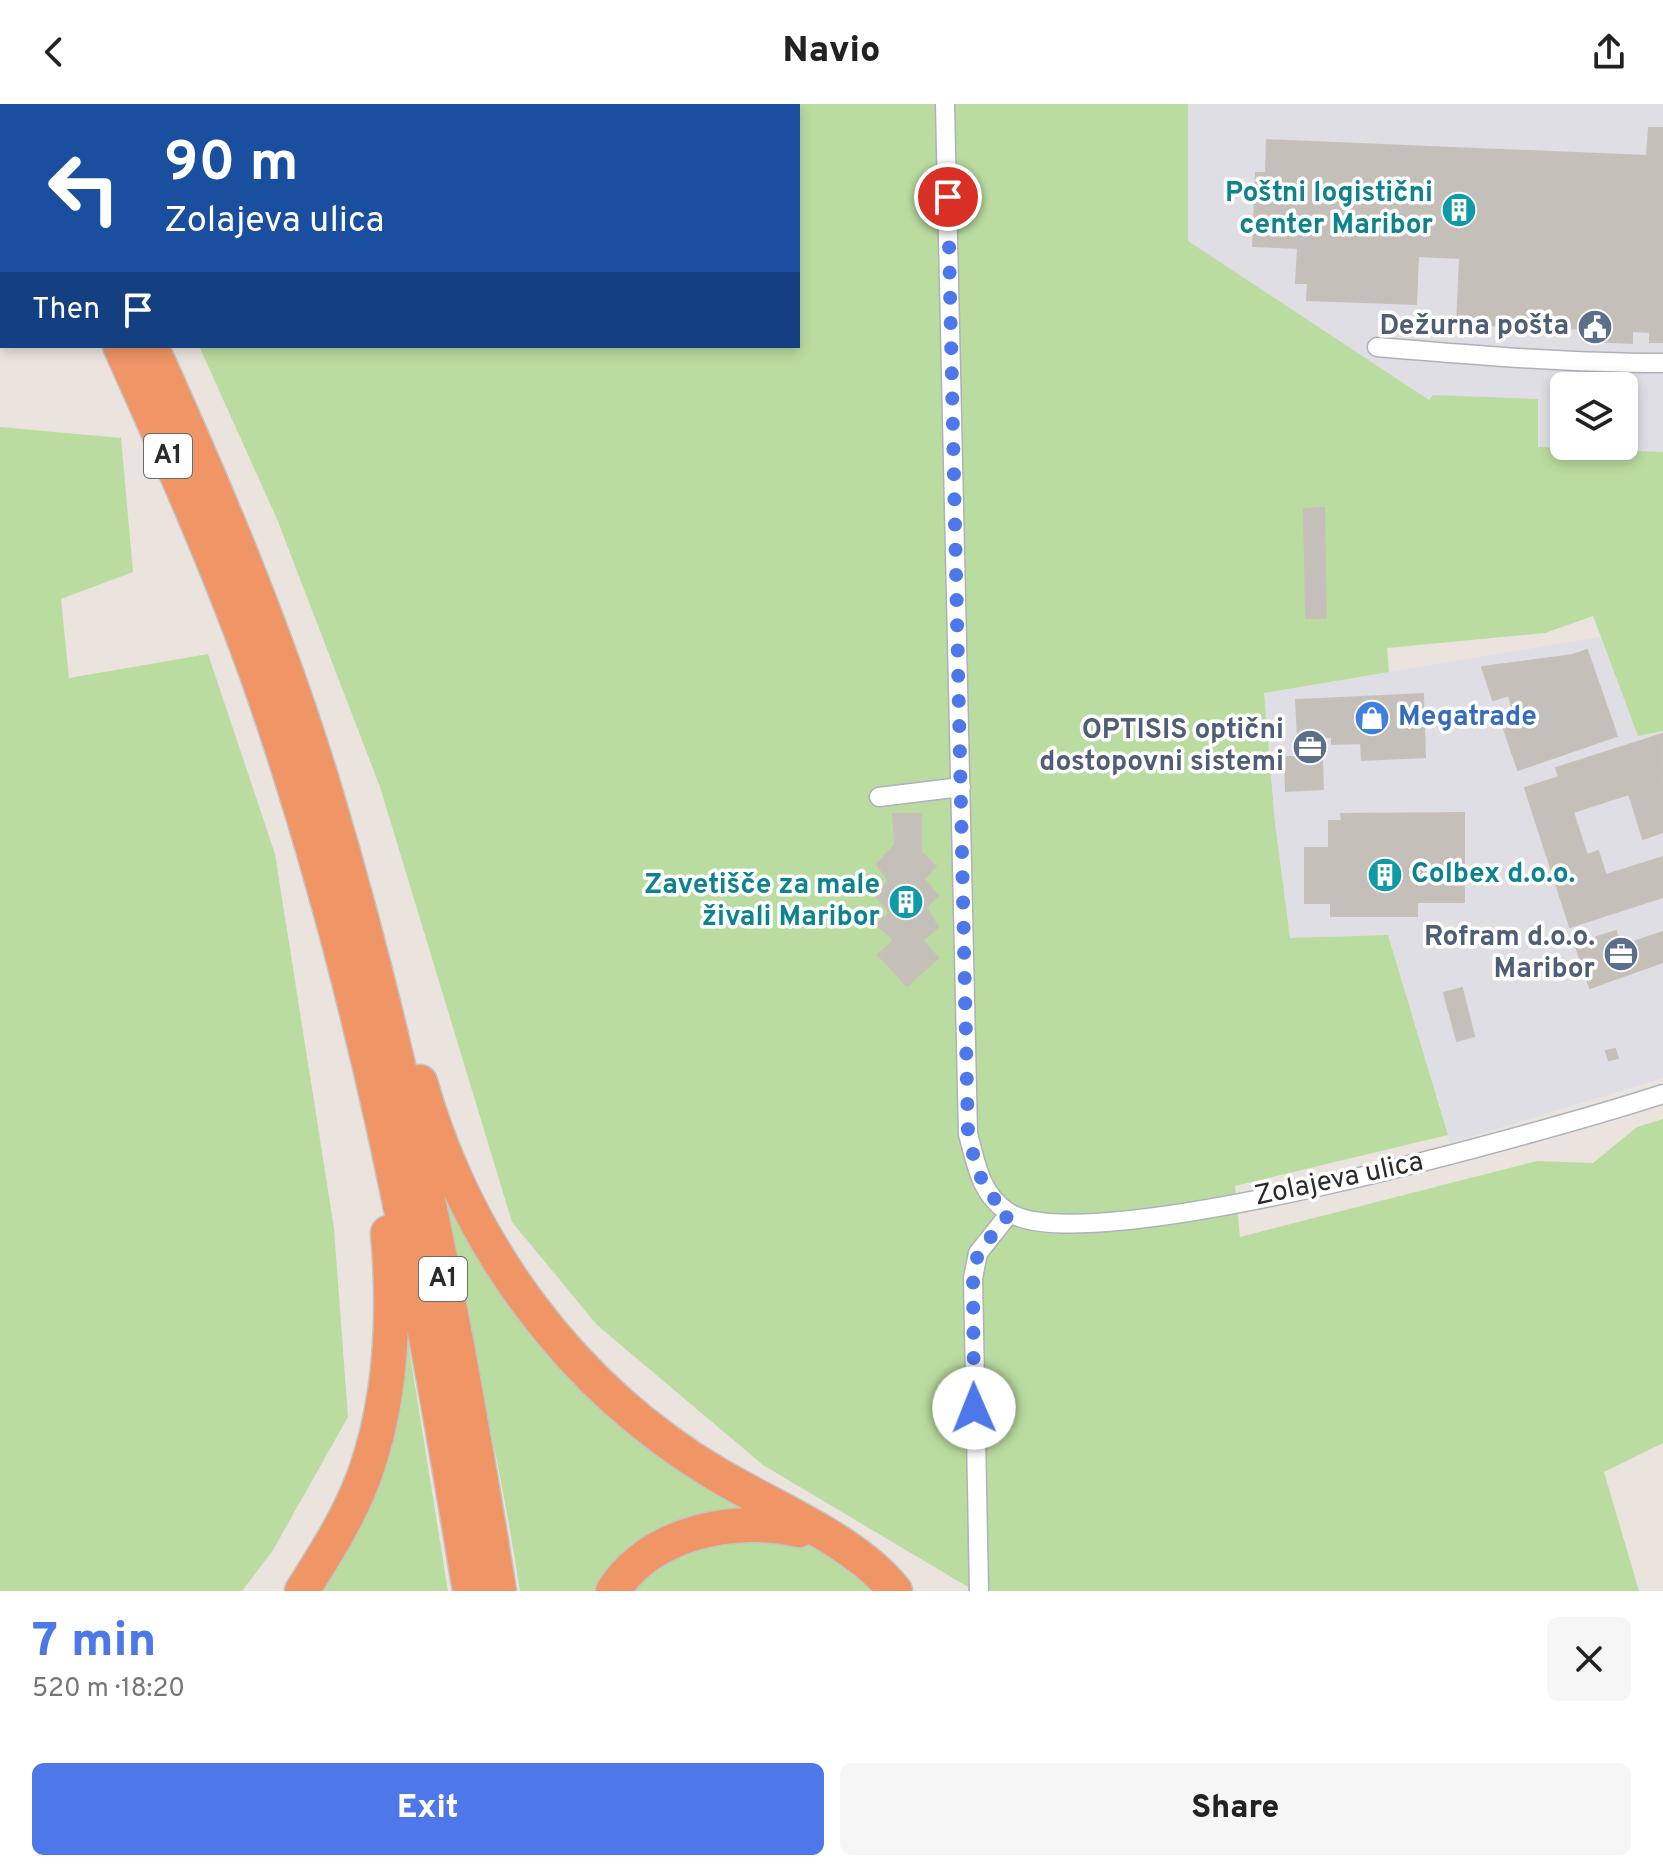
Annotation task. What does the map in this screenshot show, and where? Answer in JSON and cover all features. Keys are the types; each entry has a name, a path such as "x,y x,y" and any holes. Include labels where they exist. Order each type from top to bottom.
{"highway":[{"name":"A1","path":"121,348 216,566 258,679 346,972 387,1138 440,1407 470,1591"},
{"name":"A1","path":"152,348 220,500 328,799 374,970 470,1409 499,1591"},
{"path":"374,970 394,993 424,1098 468,1211 563,1350 621,1406 679,1452 856,1553 895,1591"},
{"path":"302,1591 331,1545 366,1471 386,1387 391,1303 380,1167 387,1138"},
{"path":"613,1591 639,1562 663,1547 725,1525 764,1523 826,1537"}],"street":[{"path":"945,104 968,1134 979,1179 993,1200 1009,1214 978,1253 973,1278 979,1591"},
{"path":"1377,347 1504,354 1545,361 1663,363"},
{"path":"879,797 961,787"},
{"name":"Zolajeva ulica","path":"1009,1214 1061,1225 1111,1222 1239,1202 1455,1154 1663,1094"}],"shaded area":[{"path":"1188,104 1663,104 1663,497 1550,460 1638,460 1638,372 1550,372 1550,460 1422,396 1187,241"},
{"path":"1600,637 1638,736 1663,731 1663,1078 1451,1143 1388,935 1290,938 1275,823 1264,693"}],"green space":[{"path":"800,104 1188,104 1188,241 1429,400 1433,395 1538,399 1538,447 1550,447 1550,460 1638,460 1638,451 1663,452 1663,731 1638,736 1593,616 1545,633 1387,648 1389,672 1264,693 1275,823 1290,938 1388,935 1448,1135 1235,1186 1240,1237 1537,1161 1593,1163 1637,1127 1663,1119 1663,1443 1604,1472 1639,1591 968,1591 968,1587 763,1465 597,1325 512,1222 380,787 277,519 200,348 800,348"},
{"path":"0,427 121,438 133,572 61,599 69,678 208,654 275,854 334,1228 348,1417 273,1550 242,1591 0,1591"},
{"path":"437,1178 525,1315 779,1520 740,1519 606,1591 520,1591 450,1224"},
{"path":"399,1286 448,1591 308,1591 325,1569"},
{"path":"726,1531 820,1544 879,1591 625,1591 643,1568"}],"building":[{"name":"Poštni logistični center Maribor","path":"1649,128 1663,128 1663,342 1650,342 1650,332 1632,331 1632,343 1589,341 1589,329 1457,324 1460,258 1418,256 1416,304 1307,300 1308,283 1296,283 1298,248 1253,246 1256,173 1266,173 1267,140 1647,156"},
{"path":"1324,508 1326,618 1306,618 1304,509"},
{"path":"1587,650 1617,736 1518,770 1501,720 1514,715 1509,695 1493,700 1482,667 1573,655"},
{"name":"Megatrade","path":"1423,694 1425,757 1362,760 1361,743 1332,744 1332,737 1321,737 1320,699"},
{"name":"OPTISIS optični dostopovni sistemi","path":"1320,699 1323,789 1286,791 1285,757 1299,757 1296,700"},
{"path":"1662,734 1663,832 1643,839 1629,794 1573,812 1587,855 1598,851 1606,875 1663,857 1663,897 1570,927 1525,788 1559,777 1556,768"},
{"name":"Colbex d.o.o.","path":"1464,813 1464,902 1417,902 1417,916 1331,916 1331,903 1305,903 1305,848 1329,848 1329,821 1342,821 1341,814"},
{"name":"Zavetišče za male živali Maribor","path":"893,814 921,814 921,852 936,866 924,879 938,896 926,907 938,927 923,940 938,958 907,986 878,955 894,940 876,924 890,913 877,897 888,880 877,864 895,845"},
{"name":"Rofram d.o.o. Maribor","path":"1616,931 1621,946 1663,932 1663,962 1590,988 1575,944"},
{"path":"1462,988 1474,1036 1457,1041 1444,993"},
{"path":"1615,1049 1618,1058 1609,1060 1606,1051"}],"place":[{"name":"Poštni logistični center Maribor","path":"1459,210"},
{"name":"Dežurna pošta","path":"1595,327"},
{"name":"Megatrade","path":"1372,718"},
{"name":"OPTISIS optični dostopovni sistemi","path":"1310,747"},
{"name":"Colbex d.o.o.","path":"1385,875"},
{"name":"Zavetišče za male živali Maribor","path":"906,902"},
{"name":"Rofram d.o.o. Maribor","path":"1621,954"}],"route":[{"path":"948,197 968,1134 979,1179 993,1200 1009,1214 990,1234 978,1253 973,1278 974,1408"}]}
